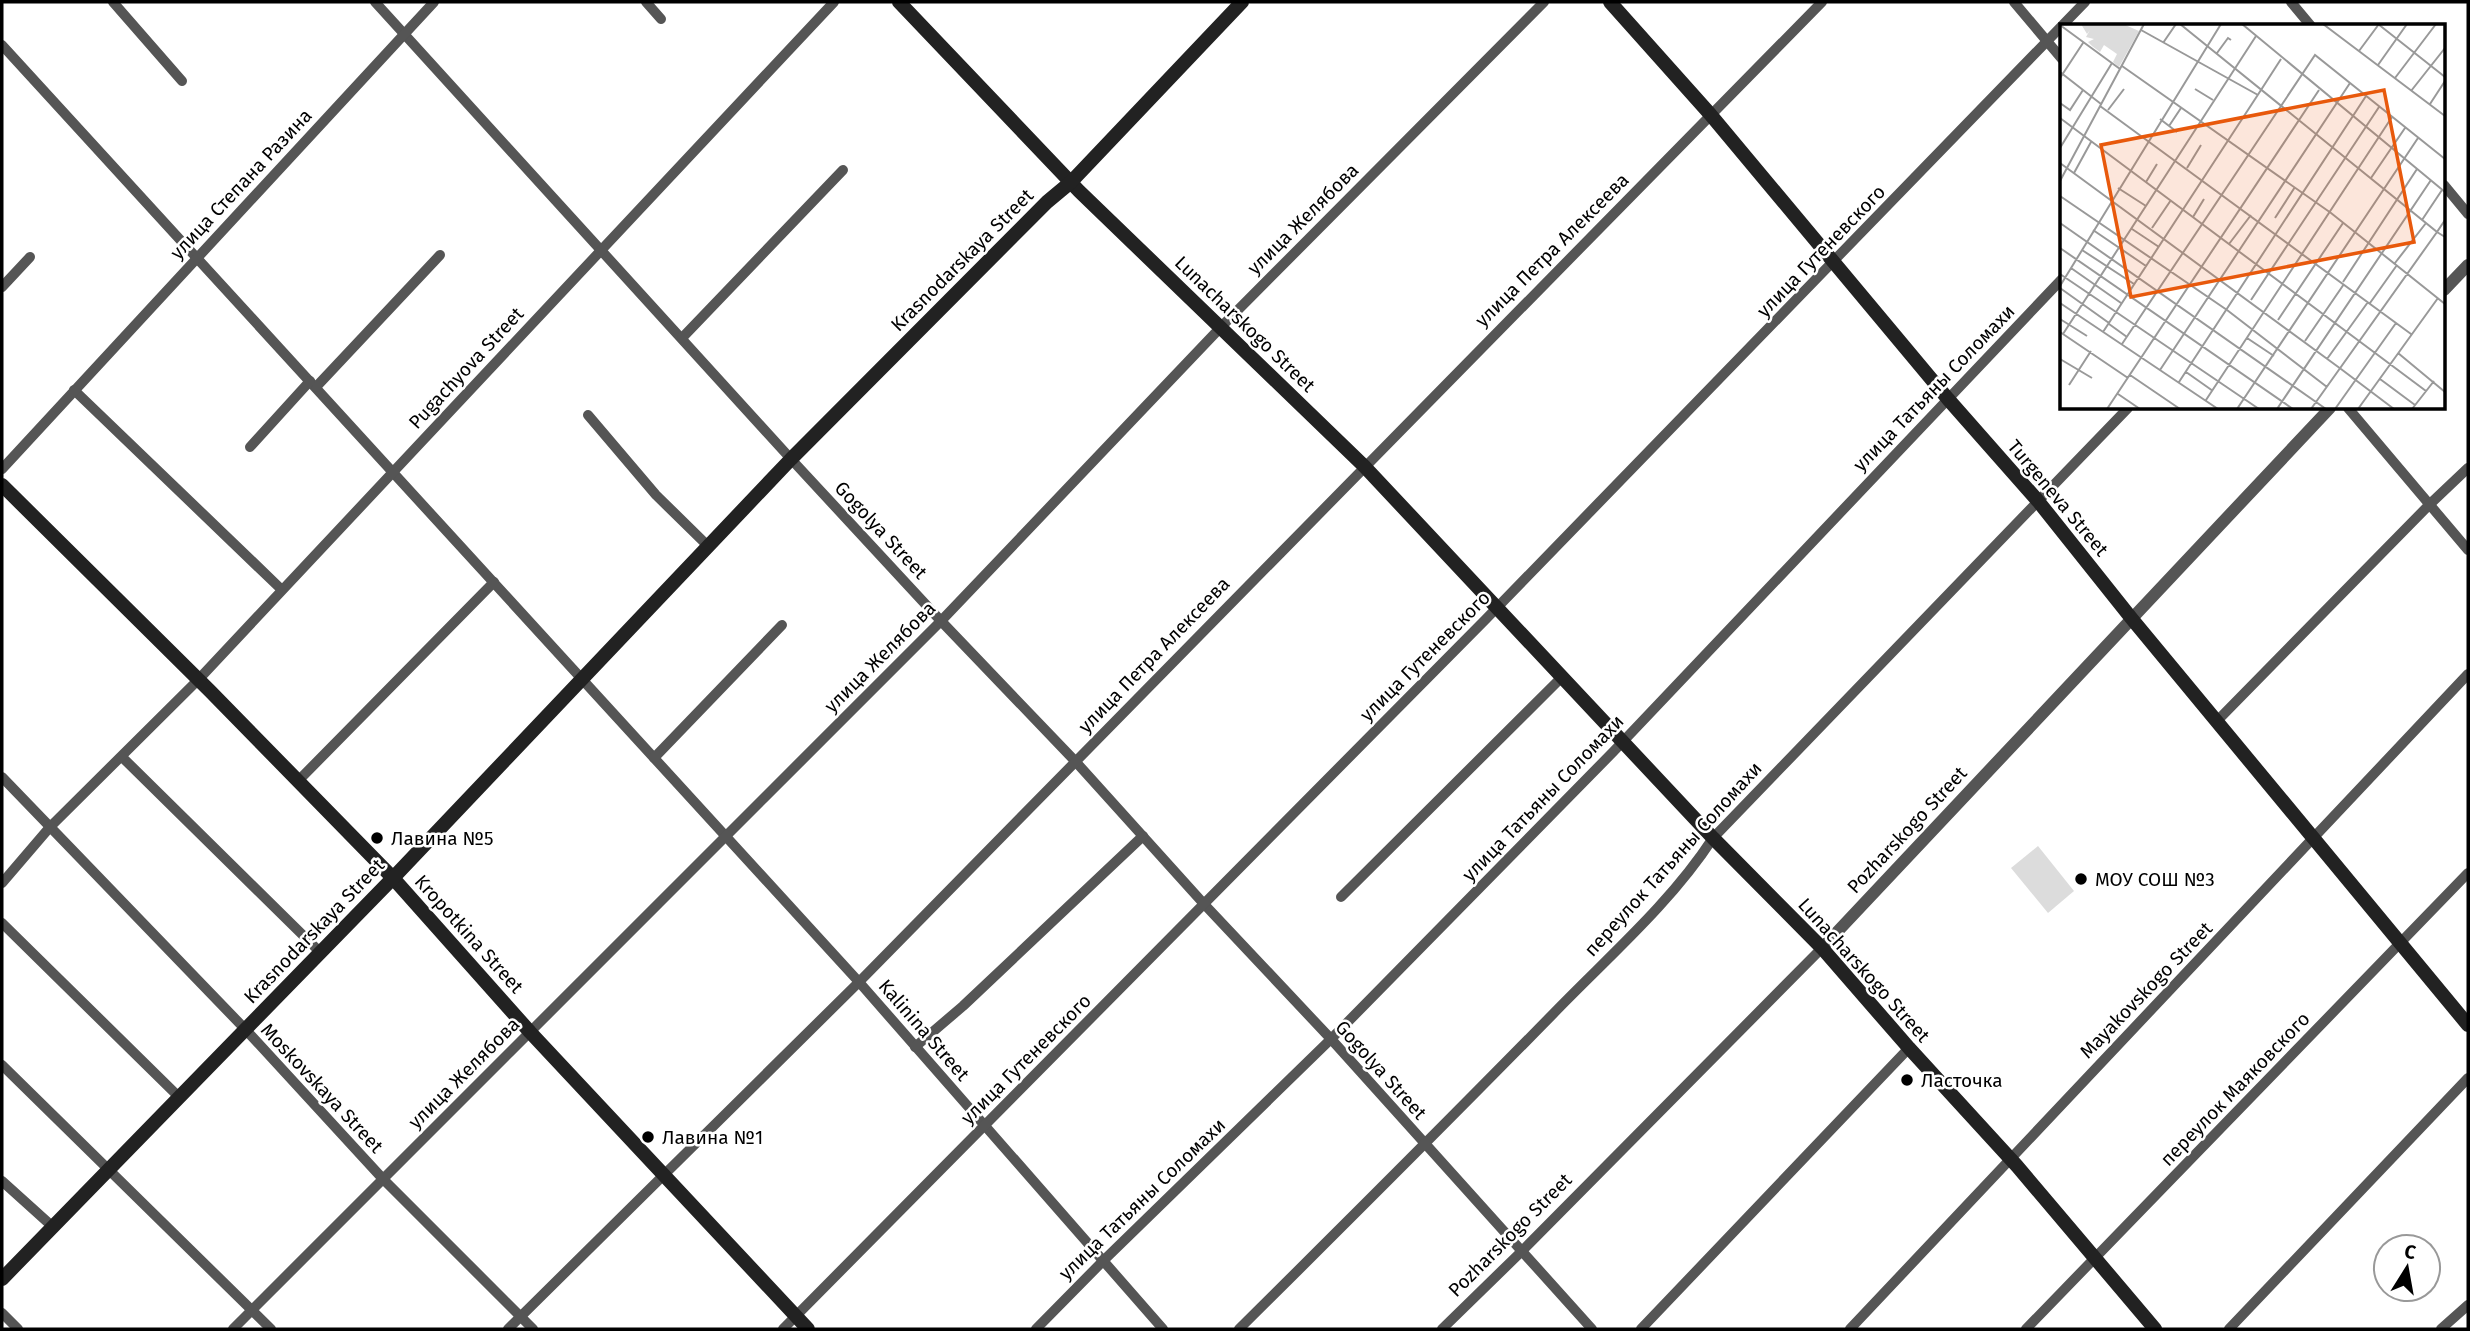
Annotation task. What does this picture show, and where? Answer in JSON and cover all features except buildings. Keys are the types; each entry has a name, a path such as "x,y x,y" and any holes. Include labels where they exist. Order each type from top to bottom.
{"main road":[{"name":"Lunacharskogo Street","path":"900,2 1047,159 1364,466 1713,838 1822,948 2010,1158 2155,1329"},
{"name":"Krasnodarskaya Street","path":"2,1279 321,953 791,459 1047,202 1071,182 1242,2"},
{"name":"Turgeneva Street","path":"1610,2 1710,114 1948,399 2038,501 2132,619 2468,1025"},
{"name":"Kropotkina Street","path":"2,485 393,878 530,1032 808,1329"}],"street":[{"path":"113,2 182,81"},
{"name":"Gogolya Street","path":"375,2 791,459 1331,1039 1592,1329"},
{"name":"улица Степана Разина","path":"2,470 434,2"},
{"path":"646,2 661,19"},
{"name":"Pugachyova Street","path":"2,883 50,827 198,680 834,2"},
{"name":"улица Желябова","path":"233,1329 941,621 1221,327 1544,2"},
{"name":"улица Петра Алексеева","path":"508,1329 859,982 1822,2"},
{"path":"2014,2 2060,56"},
{"name":"улица Гутеневского","path":"2064,24 2085,2"},
{"path":"2291,2 2308,24"},
{"name":"улица Гутеневского","path":"783,1329 1496,609 2060,28"},
{"name":"Kalinina Street","path":"2,45 859,982 1163,1329"},
{"path":"682,338 843,170"},
{"path":"2446,188 2468,214"},
{"path":"250,447 440,255"},
{"path":"2,287 30,257"},
{"path":"2446,288 2468,265"},
{"name":"улица Татьяны Соломахи","path":"1036,1329 1331,1039 1624,741 2060,281"},
{"path":"74,390 281,589"},
{"name":"переулок Татьяны Соломахи","path":"1239,1329 1425,1145 1650,915 1713,838 2126,410"},
{"name":"Pozharskogo Street","path":"1442,1329 1822,948 2328,410"},
{"path":"2350,410 2468,550"},
{"path":"588,415 656,495 708,546"},
{"path":"2217,721 2468,468"},
{"path":"298,781 494,582"},
{"path":"654,758 782,625"},
{"name":"Mayakovskogo Street","path":"1850,1329 2468,674"},
{"path":"1340,897 1562,677"},
{"path":"122,757 321,953"},
{"name":"Moskovskaya Street","path":"2,777 246,1030 383,1179 533,1329"},
{"path":"915,1047 963,1006 1143,836"},
{"name":"переулок Маяковского","path":"2026,1329 2468,873"},
{"path":"2,923 180,1098"},
{"path":"1641,1329 1909,1048"},
{"path":"2,1065 271,1329"},
{"path":"2230,1329 2468,1078"},
{"path":"2,1181 53,1227"},
{"path":"2441,1329 2468,1305"},
{"path":"2,1313 18,1329"}],"shaded area":[{"path":"2038,846 2074,891 2048,913 2011,868"}],"place":[{"name":"Лавина №5","path":"377,838"},
{"name":"МОУ СОШ №3","path":"2081,879"},
{"name":"Ласточка","path":"1907,1080"},
{"name":"Лавина №1","path":"648,1137"}]}
